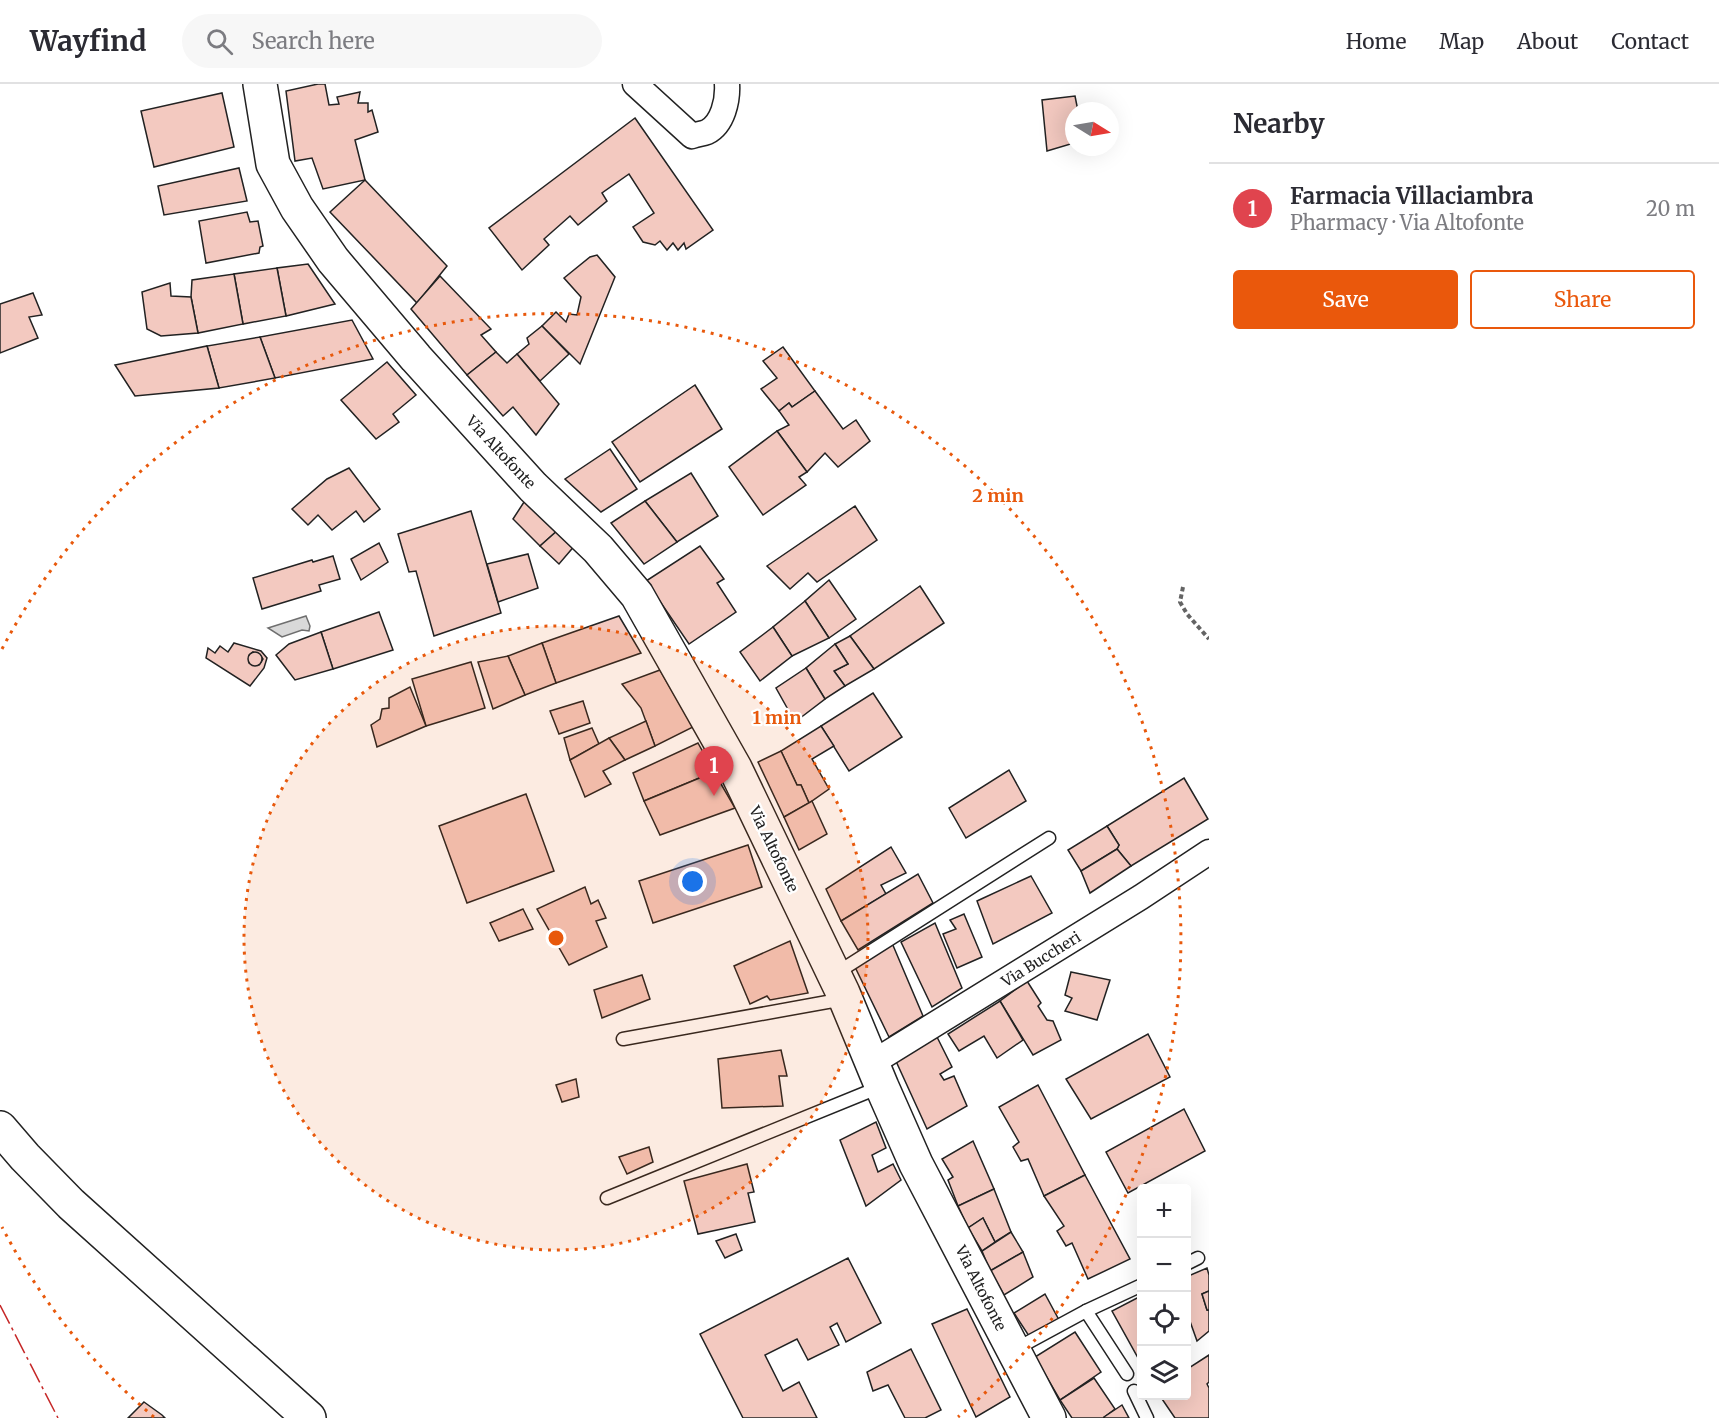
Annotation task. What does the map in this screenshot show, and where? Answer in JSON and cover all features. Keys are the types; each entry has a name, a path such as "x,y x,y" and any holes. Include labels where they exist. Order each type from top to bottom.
{"main road":[{"name":"Via Altofonte","path":"260,84 273,164 297,208 333,260 416,358 533,487 598,549 637,595 735,768 840,987 916,1164 1049,1418"},
{"path":"0,1128 70,1204 309,1418"}],"street":[{"path":"635,84 692,136 708,131 722,115 727,84"},
{"name":"Via Buccheri","path":"877,1075 1209,852"}],"lane":[{"path":"623,1039 840,987 1049,838"},
{"path":"607,1198 877,1075"},
{"path":"1013,1351 1086,1311 1137,1287"},
{"path":"1086,1311 1127,1374"},
{"path":"1134,1391 1147,1418"}],"path":[{"path":"1183,587 1180,602 1187,614 1209,639"}],"shaded area":[{"path":"306,616 310,626 309,631 302,630 282,637 268,628"}],"building":[{"path":"325,84 329,105 339,104 337,97 360,92 358,103 368,103 368,112 372,110 378,132 355,140 365,180 323,189 312,158 295,161 286,91"},
{"path":"222,93 234,147 154,167 141,111"},
{"path":"1075,96 1076,102 1065,102 1065,146 1047,151 1042,100"},
{"path":"635,118 713,230 686,249 684,243 678,250 673,243 667,250 660,241 655,245 643,242 633,227 654,213 629,174 602,193 607,201 578,225 570,216 544,239 549,245 522,270 489,228"},
{"path":"239,168 247,201 164,215 158,186"},
{"path":"365,180 447,266 417,303 330,212"},
{"path":"247,212 250,222 258,221 263,246 260,247 259,253 206,263 199,221"},
{"path":"597,255 615,277 580,364 542,326 556,312 566,322 569,314 577,315 581,297 564,278 590,257"},
{"path":"308,264 335,304 286,316 277,268"},
{"path":"277,268 286,316 243,324 234,274"},
{"path":"234,274 243,324 198,333 191,297 192,280"},
{"path":"440,276 491,329 481,335 496,352 467,375 411,309"},
{"path":"170,283 171,296 191,297 198,333 161,336 147,329 142,292"},
{"path":"33,293 42,315 29,317 38,338 0,353 0,304"},
{"path":"352,320 373,359 275,378 260,337"},
{"path":"542,326 569,354 540,381 517,354 529,344 527,338"},
{"path":"260,337 275,378 219,388 207,346"},
{"path":"207,346 219,388 135,396 115,365"},
{"path":"783,347 815,391 792,407 789,403 779,411 761,389 777,378 763,361"},
{"path":"496,352 507,363 517,354 559,404 536,435 513,407 503,416 467,375"},
{"path":"387,362 416,395 393,414 399,422 376,439 341,400"},
{"path":"695,385 722,429 640,482 612,442"},
{"path":"815,391 843,429 856,420 870,441 838,467 825,453 807,472 777,431 789,425 779,411 789,403 792,407"},
{"path":"777,431 807,472 799,477 806,485 763,515 729,467"},
{"path":"610,449 637,489 601,512 565,479"},
{"path":"349,468 380,509 364,522 356,511 332,530 318,515 308,525 292,509 327,479"},
{"path":"691,473 718,516 677,542 645,501"},
{"path":"526,499 558,530 540,546 513,519"},
{"path":"645,501 677,542 644,564 611,523"},
{"path":"855,506 877,540 817,582 808,573 790,589 767,566"},
{"path":"471,511 501,613 434,636 416,571 409,572 398,534"},
{"path":"558,530 576,544 559,564 540,546"},
{"path":"379,543 388,562 361,580 351,559"},
{"path":"700,546 724,579 717,583 736,612 689,644 646,581"},
{"path":"528,554 538,588 498,602 487,564"},
{"path":"333,556 340,579 319,585 321,591 262,609 253,578"},
{"path":"829,580 856,619 829,638 805,601"},
{"path":"920,586 944,623 874,669 850,636"},
{"path":"805,601 829,638 792,656 773,627"},
{"path":"379,612 393,650 333,669 321,632"},
{"path":"619,616 641,653 556,683 542,643"},
{"path":"773,627 792,656 760,681 740,652"},
{"path":"321,632 333,669 295,680 276,655 289,644"},
{"path":"850,636 874,669 845,686 834,671 848,664 835,644"},
{"path":"234,643 261,651 267,658 264,668 250,686 206,658 208,648 215,653 220,646 228,652","holes":["253,652 263,659 259,665 249,663 249,655"]},
{"path":"542,643 556,683 525,695 508,656"},
{"path":"835,644 848,664 834,671 845,686 825,699 806,668"},
{"path":"255,652 260,654 262,659 260,664 255,666 250,664 248,659 250,654"},
{"path":"508,656 525,695 493,709 478,662"},
{"path":"471,662 485,708 426,726 412,679"},
{"path":"806,668 825,699 795,722 776,688"},
{"path":"660,670 693,727 655,746 641,708 622,684"},
{"path":"410,687 426,726 377,747 371,725 380,719 382,709 389,708 389,698"},
{"path":"873,693 902,737 849,771 821,726"},
{"path":"583,701 590,723 559,734 550,711"},
{"path":"646,721 655,746 625,760 609,738"},
{"path":"821,726 834,746 812,759 829,789 809,803 801,785 797,785 781,751"},
{"path":"592,728 599,744 570,760 564,738"},
{"path":"609,738 625,760 603,771 611,784 585,797 570,760"},
{"path":"698,743 714,772 644,801 633,773"},
{"path":"781,751 797,785 801,785 809,803 784,817 758,762"},
{"path":"1009,770 1026,801 966,838 949,808"},
{"path":"714,772 735,808 660,835 644,801"},
{"path":"1184,778 1208,819 1131,866 1117,849 1119,845 1107,826"},
{"path":"526,794 554,871 467,903 439,826"},
{"path":"812,801 827,834 799,850 784,817"},
{"path":"1107,826 1119,845 1117,849 1081,871 1068,850"},
{"path":"748,845 762,887 653,923 639,881"},
{"path":"891,847 906,873 881,885 886,894 841,921 826,889"},
{"path":"1117,849 1131,866 1090,893 1081,871"},
{"path":"918,874 933,903 858,950 841,921"},
{"path":"1031,876 1052,913 993,944 977,901"},
{"path":"585,887 591,904 598,900 606,918 596,921 607,947 569,965 537,909"},
{"path":"523,909 533,929 499,941 490,923"},
{"path":"964,914 982,957 957,968 943,934 956,929 950,920"},
{"path":"935,923 962,988 932,1007 901,942"},
{"path":"790,941 808,993 770,1000 767,996 750,1004 734,966"},
{"path":"892,943 923,1016 889,1037 855,967"},
{"path":"1071,972 1110,980 1097,1020 1065,1011 1072,998 1065,995"},
{"path":"642,975 650,999 602,1018 594,990"},
{"path":"1027,981 1041,1003 1038,1006 1047,1020 1053,1021 1061,1040 1033,1055 1000,1001"},
{"path":"1000,1001 1023,1040 997,1058 984,1036 959,1051 948,1034"},
{"path":"935,1033 952,1067 940,1074 944,1080 954,1076 967,1106 927,1129 895,1059"},
{"path":"1148,1034 1170,1077 1091,1119 1066,1079"},
{"path":"781,1050 787,1076 779,1076 783,1106 722,1108 718,1059"},
{"path":"576,1079 579,1097 562,1102 556,1085"},
{"path":"1038,1085 1085,1175 1044,1196 1028,1159 1021,1161 1013,1147 1019,1142 999,1107"},
{"path":"1184,1109 1205,1151 1144,1184 1137,1184 1137,1188 1128,1193 1106,1152"},
{"path":"876,1122 886,1148 872,1155 878,1172 893,1164 901,1180 866,1206 840,1140"},
{"path":"973,1141 994,1189 958,1206 948,1180 953,1177 942,1159"},
{"path":"649,1147 653,1162 627,1174 619,1157"},
{"path":"747,1164 754,1192 748,1193 755,1222 698,1234 684,1181"},
{"path":"1085,1175 1130,1259 1088,1279 1072,1243 1066,1246 1057,1231 1064,1226 1044,1196"},
{"path":"994,1189 1011,1232 995,1242 983,1218 968,1228 958,1206"},
{"path":"983,1218 995,1242 982,1251 968,1228"},
{"path":"1011,1232 1023,1252 990,1271 982,1251"},
{"path":"736,1234 742,1250 725,1258 716,1241"},
{"path":"1023,1252 1033,1277 1004,1295 990,1271"},
{"path":"848,1258 881,1323 846,1342 837,1323 830,1327 839,1345 808,1360 797,1339 765,1355 783,1391 799,1382 817,1418 743,1418 700,1334"},
{"path":"1207,1268 1209,1275 1209,1291 1202,1294 1207,1310 1209,1310 1209,1331 1197,1341 1191,1324 1191,1275"},
{"path":"1209,1291 1209,1310 1207,1310 1202,1294"},
{"path":"1045,1294 1059,1320 1029,1336 1014,1313"},
{"path":"1137,1298 1137,1356 1112,1311"},
{"path":"967,1309 1010,1397 976,1417 932,1324"},
{"path":"1075,1332 1101,1372 1060,1400 1035,1357"},
{"path":"911,1349 941,1410 925,1418 905,1418 888,1385 873,1391 867,1372"},
{"path":"1209,1355 1209,1382 1207,1384 1209,1418 1175,1418 1163,1400 1191,1400 1191,1367"},
{"path":"1094,1378 1115,1409 1103,1418 1072,1418 1060,1400"},
{"path":"144,1402 162,1415 165,1418 128,1418"},
{"path":"1122,1405 1129,1418 1104,1417"}],"power":[{"path":"0,1305 58,1418"}],"place":[{"name":"Farmacia Villaciambra","path":"714,796"}]}
